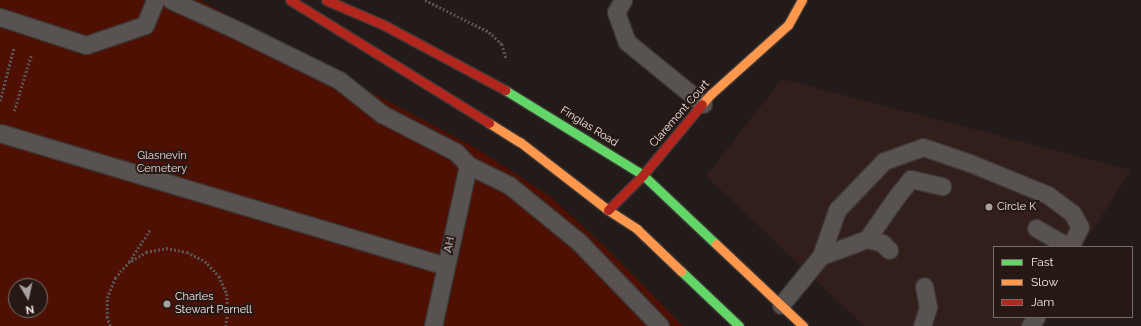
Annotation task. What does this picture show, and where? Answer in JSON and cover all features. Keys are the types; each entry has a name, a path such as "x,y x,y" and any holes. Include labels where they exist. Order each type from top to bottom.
{"main road":[{"path":"290,0 520,142 608,210 637,229 739,326"},
{"name":"Finglas Road","path":"326,0 382,24 507,91 643,175 803,326"},
{"name":"Claremont Court","path":"608,210 643,175 711,94 788,25 802,0"}],"lane":[{"path":"0,17 86,45 145,25 155,0"},
{"path":"171,0 239,31 339,80 382,114 456,152 468,165 509,186 578,241 660,326"},
{"path":"623,0 616,12 627,42 703,104"},
{"path":"0,133 446,266"},
{"path":"781,305 821,256 837,210 884,161 923,147 970,163 1048,195 1072,213 1080,227 1073,241 1066,246"},
{"name":"AH","path":"433,326 468,165"},
{"path":"821,256 867,239 897,196 911,179 942,186"},
{"path":"1036,228 1063,246"},
{"path":"867,239 882,243 890,250"},
{"path":"922,326 928,307 924,286"}],"path":[{"path":"425,0 489,32 502,44"},
{"path":"0,101 21,24"},
{"path":"13,112 38,29"},
{"path":"109,325 107,318 108,298 115,278 128,263 150,230"},
{"path":"128,263 146,252 166,248 187,252 205,262 218,276 227,294 228,313 226,326"}],"shaded area":[{"path":"782,79 1131,170 1083,246 993,246 993,318 1037,318 1032,326 864,326 706,176"}],"green space":[{"name":"Glasnevin Cemetery","path":"0,0 200,0 479,150 551,197 608,250 683,326 0,326"}],"traffic: fast":[{"path":"505,90 643,175 716,244"},
{"path":"681,271 739,326"}],"traffic: slow":[{"path":"702,104 711,94 788,25 802,0"},
{"path":"489,123 520,142 608,210 637,229 681,271"},
{"path":"716,244 803,326"}],"traffic: jam":[{"path":"290,0 489,123"},
{"path":"326,0 382,24 505,90"},
{"path":"608,210 643,175 702,104"}],"place":[{"name":"Circle K","path":"989,207"},
{"name":"Charles Stewart Parnell","path":"167,304"}]}
